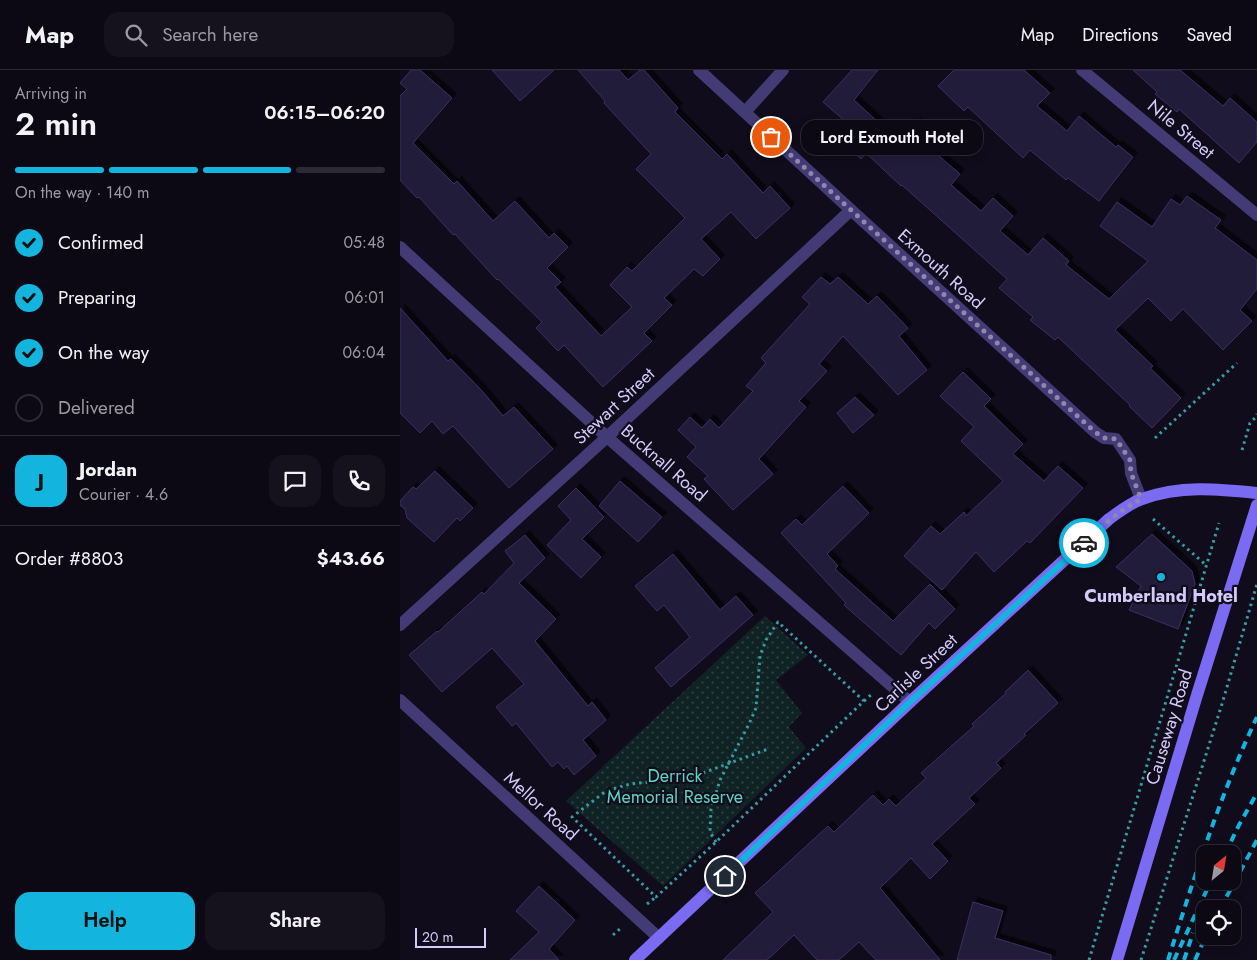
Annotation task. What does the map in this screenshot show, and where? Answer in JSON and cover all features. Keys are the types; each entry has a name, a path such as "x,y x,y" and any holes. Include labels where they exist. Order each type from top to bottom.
{"street":[{"name":"Exmouth Road","path":"699,70 1095,432 1104,438 1116,439 1130,460 1131,473 1141,499"},
{"path":"745,112 783,70"},
{"name":"Nile Street","path":"1082,70 1257,215"},
{"name":"Stewart Street","path":"400,625 607,437 851,210"},
{"name":"Bucknall Road","path":"400,247 607,437 910,702"},
{"name":"Carlisle Street","path":"635,960 910,702 1109,519 1125,507 1141,499 1175,490 1221,489 1257,493"},
{"name":"Causeway Road","path":"1117,960 1257,505"},
{"name":"Mellor Road","path":"400,700 659,938"}],"path":[{"path":"1155,438 1236,363"},
{"path":"1242,450 1250,423 1257,414"},
{"path":"1153,519 1206,566"},
{"path":"1089,960 1219,523"},
{"path":"1141,960 1222,704 1257,584"},
{"path":"716,842 710,832 711,809 720,780 728,764 749,724 756,708 760,656 766,640 778,622 864,701 716,842 656,896 572,817 606,791 630,784 689,778 728,764 768,749"}],"green space":[{"name":"Derrick Memorial Reserve","path":"765,616 808,655 776,680 802,713 789,727 806,748 663,886 566,801"}],"building":[{"path":"411,70 420,70 452,98 413,143 454,184 457,181 493,221 515,201 549,238 554,233 568,247 547,268 561,282 555,287 601,336 632,307 610,285 627,267 632,271 685,218 636,169 651,154 604,103 605,101 578,70 619,70 628,80 640,70 644,70 678,108 675,112 722,159 727,154 763,193 770,186 790,208 756,239 731,212 701,239 720,259 703,276 694,269 664,298 672,305 644,333 652,341 603,387 564,345 558,351 536,328 542,322 497,280 455,234 453,235 419,197 417,198 400,180 400,96 407,89 400,83"},
{"path":"492,70 554,70 520,101"},
{"path":"852,70 878,70 854,100 892,135 894,133 900,138 916,122 939,144 933,151 960,174 951,185 981,211 993,198 1013,216 1000,231 1028,255 1043,238 1069,261 1066,265 1109,299 1148,261 1100,226 1117,202 1152,227 1171,199 1180,205 1187,196 1221,220 1215,228 1257,260 1257,289 1240,310 1252,321 1223,350 1183,309 1171,321 1148,298 1115,330 1153,366 1150,368 1181,398 1152,428 1058,337 1055,340 1030,320 1033,317 999,288 1007,279 866,153 861,159 840,141 846,134 840,129 846,122 823,102"},
{"path":"954,70 1024,70 1050,93 1037,106 1067,131 1079,116 1116,147 1118,145 1133,157 1099,201 1068,178 1066,180 1030,150 1023,158 968,107 964,111 938,86"},
{"path":"1133,70 1180,70 1223,106 1230,98 1257,122 1257,142 1239,163 1179,109 1177,112 1155,94 1157,92"},
{"path":"821,277 830,284 838,277 868,304 877,296 908,328 899,336 927,370 898,395 843,336 819,364 827,371 799,401 806,407 759,459 773,474 733,510 704,479 708,476 687,457 696,447 678,430 690,417 702,428 710,419 719,428 753,391 746,386 766,363 761,358 810,304 802,297"},
{"path":"400,308 448,361 451,359 484,393 503,416 514,407 553,449 509,488 453,426 443,434 432,421 420,433 400,413"},
{"path":"963,372 991,399 984,406 1023,444 1013,454 1044,481 1058,466 1083,488 1030,543 1027,541 994,572 976,552 942,590 904,556 931,526 940,534 964,512 966,516 1003,481 961,441 974,427 940,396"},
{"path":"855,397 874,415 853,433 837,413"},
{"path":"435,471 473,508 460,521 457,518 434,542 407,518 405,509 400,505 400,501 413,487 416,489"},
{"path":"620,481 662,517 638,542 599,506"},
{"path":"843,486 869,513 827,554 838,566 835,569 893,621 930,584 955,609 935,629 929,623 901,655 844,605 846,603 781,533 796,519 802,525"},
{"path":"576,488 604,517 582,539 601,557 581,578 547,545 571,520 558,506"},
{"name":"Cumberland Hotel","path":"1152,534 1192,571 1195,584 1178,629 1129,610 1141,586 1116,567"},
{"path":"525,535 545,558 519,583 556,619 535,641 588,706 592,702 606,720 583,740 596,756 574,775 567,766 564,769 558,762 552,767 516,723 512,726 496,707 524,684 492,648 442,692 409,655 438,632 482,592 484,594 514,563 505,551"},
{"path":"673,554 720,610 736,596 753,615 671,687 655,668 690,637 664,605 657,611 635,586"},
{"path":"1028,670 1058,703 996,763 1001,768 969,798 975,804 932,844 948,861 930,879 911,858 880,888 940,960 876,960 859,942 839,960 817,960 794,935 767,960 723,960 773,912 755,893 828,826 834,832 873,795 883,805 889,799 896,806 926,778 921,773 974,726 972,724"},
{"path":"539,886 575,920 549,949 559,960 510,960 539,932 516,911"},
{"path":"973,902 1003,911 995,938 1051,955 1051,960 957,960"}],"railway":[{"path":"1168,960 1219,807 1257,717"},
{"path":"1229,845 1257,793"},
{"path":"1225,900 1257,840"},
{"path":"1174,960 1207,890"},
{"path":"1184,960 1193,933"},
{"path":"1195,960 1202,945"}],"way so far":[{"path":"771,137 1095,432 1104,438 1116,439 1130,460 1131,473 1141,499 1125,507 1109,519 1084,543"}],"place":[{"name":"Lord Exmouth Hotel","path":"771,137"},
{"name":"Cumberland Hotel","path":"1161,577"}],"route":[{"path":"725,876 910,702 1084,543"}]}
